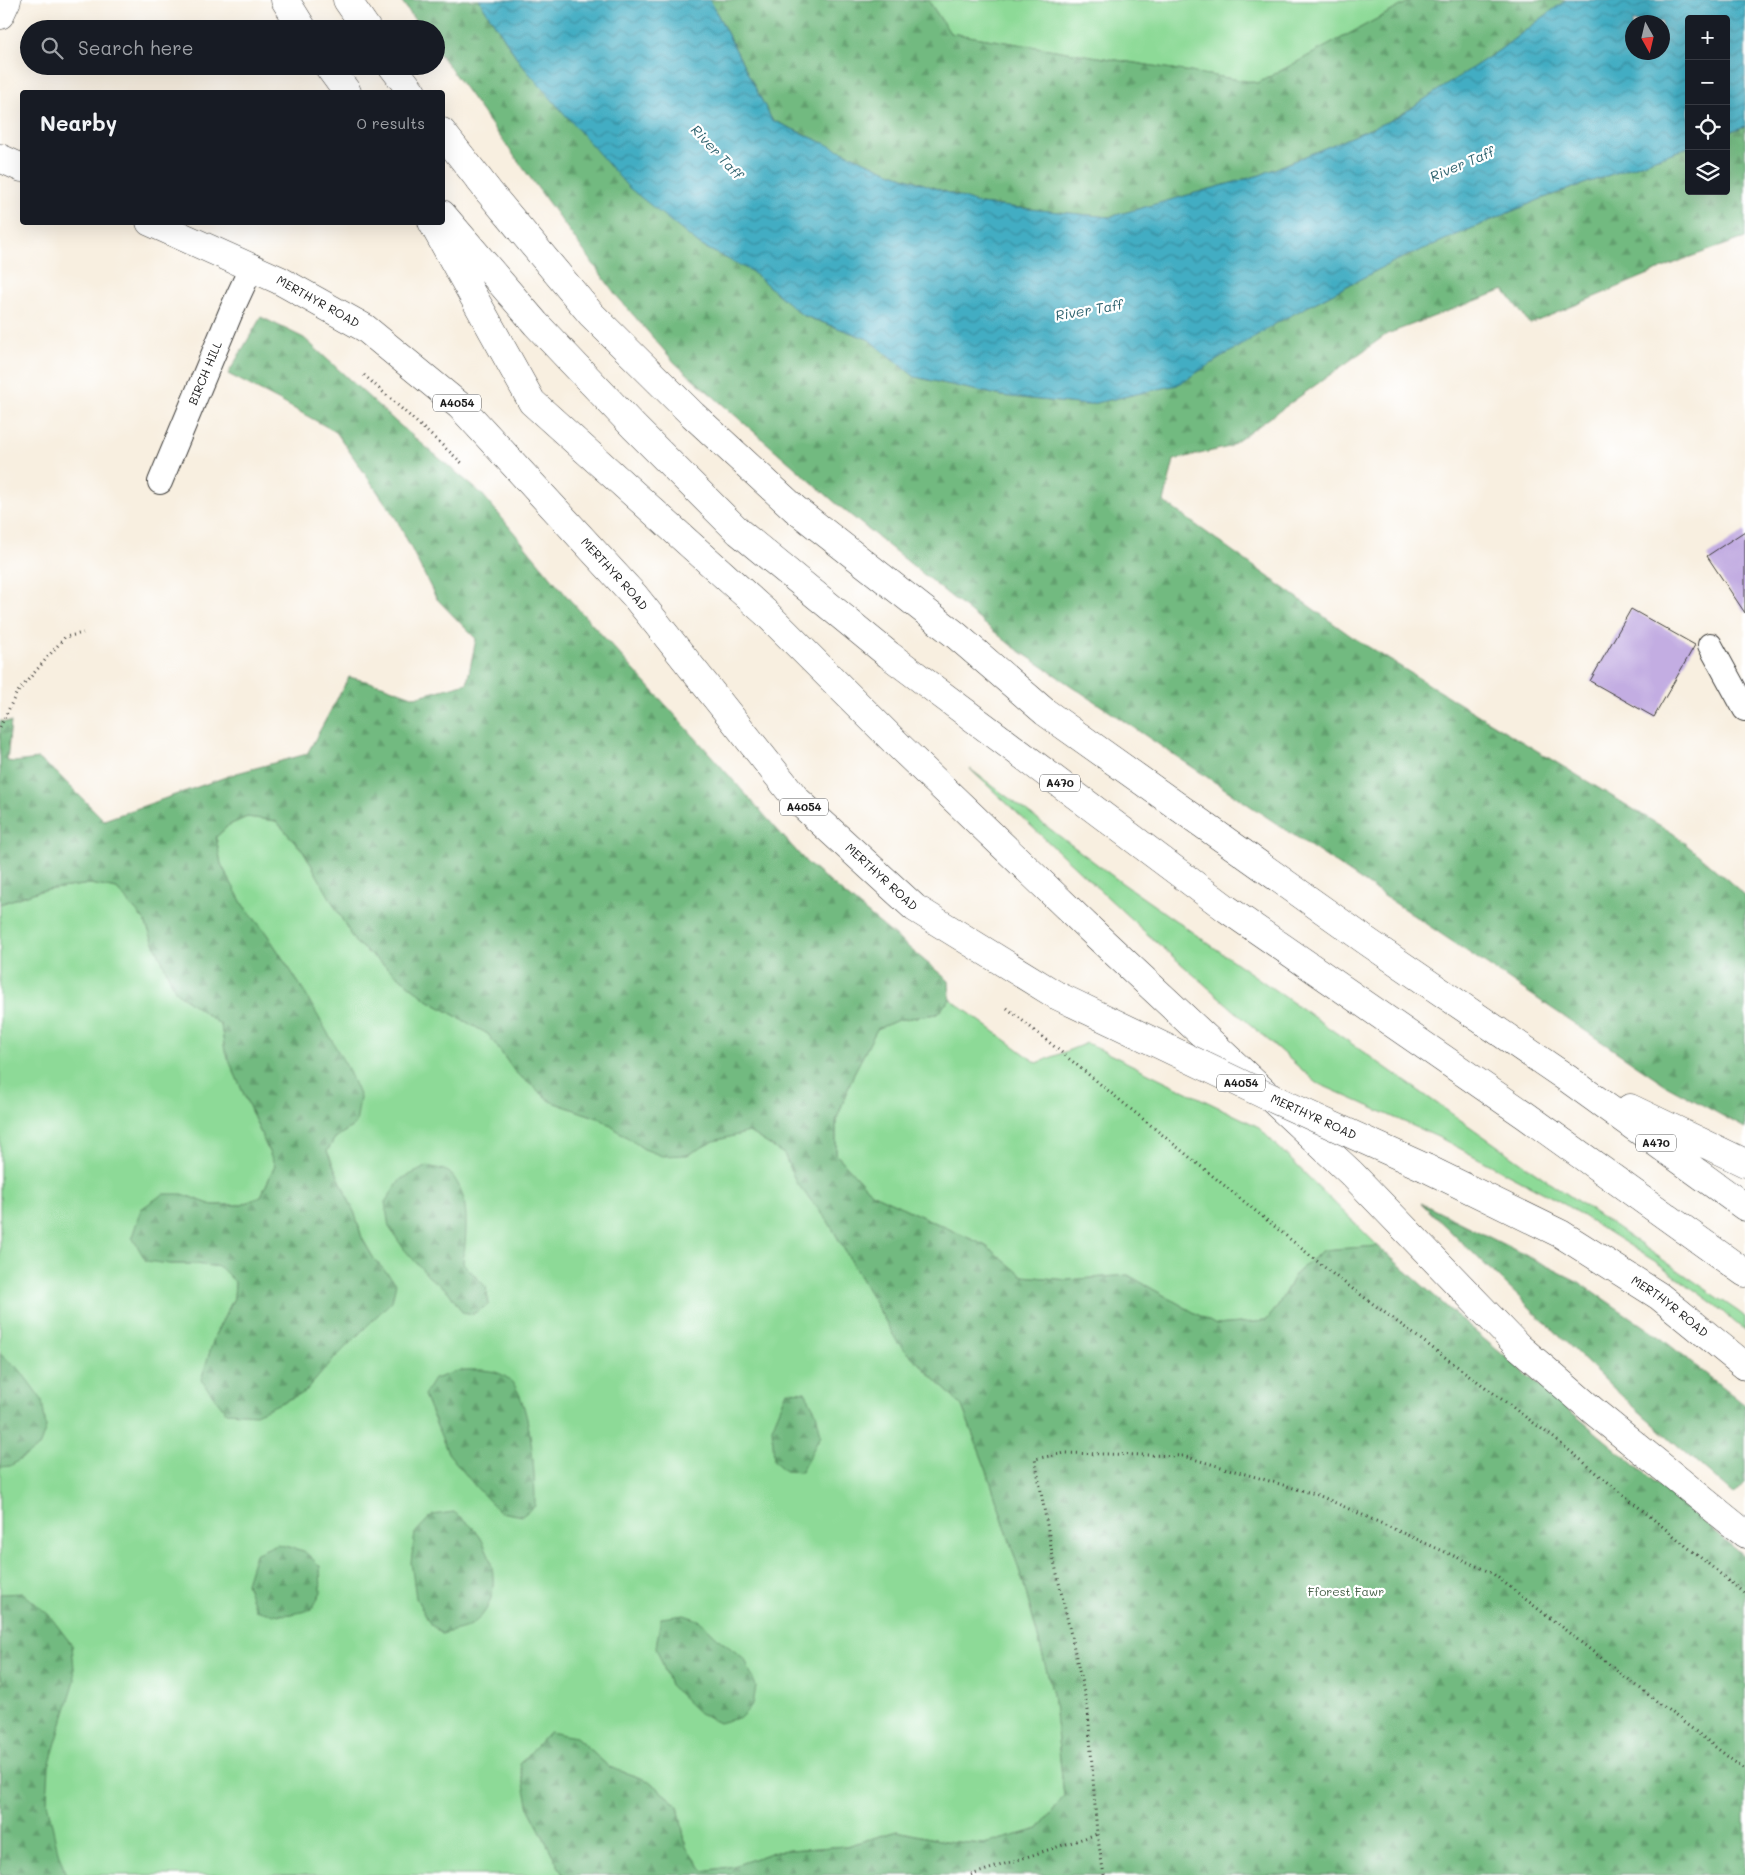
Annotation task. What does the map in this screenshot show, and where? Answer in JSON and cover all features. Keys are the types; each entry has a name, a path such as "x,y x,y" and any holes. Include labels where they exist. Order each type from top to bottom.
{"main road":[{"path":"0,15 7,0"},
{"path":"285,0 297,20"},
{"path":"348,0 361,20"},
{"path":"335,75 346,90"},
{"path":"399,75 410,90"},
{"name":"A470","path":"445,136 489,192 591,314 693,415 795,509 957,636 1045,712 1368,942 1568,1079 1745,1207"},
{"path":"0,158 20,167"},
{"name":"A470","path":"445,218 536,324 634,427 732,525 889,655 1227,909 1525,1115 1745,1273"},
{"name":"MERTHYR ROAD","path":"157,225 252,266 365,328 460,406 634,595 797,800 915,908 1056,995 1265,1095 1426,1168 1561,1234 1659,1296 1745,1366"},
{"path":"434,225 532,402 766,613 898,745 1097,936 1351,1172 1519,1347 1597,1414 1745,1534"},
{"path":"1568,1079 1745,1163"}],"lane":[{"name":"BIRCH HILL","path":"160,482 252,266"},
{"path":"1710,644 1745,709"}],"path":[{"path":"0,727 16,694 65,637 83,633"},
{"path":"1104,1875 1097,1834 1088,1710 1052,1552 1035,1459 1065,1453 1183,1456 1318,1495 1492,1573 1745,1770"},
{"path":"971,1875 1097,1834"}],"green space":[{"path":"401,0 479,0 521,64 700,245 751,271 802,315 868,339 915,377 1002,396 1087,405 1177,385 1280,321 1393,262 1541,199 1685,148 1685,195 1730,195 1730,132 1745,126 1745,238 1687,258 1530,324 1504,290 1387,334 1229,447 1174,460 1164,502 1351,636 1674,834 1745,895 1745,1128 1666,1085 1012,646 838,505 675,363 616,295 445,61 445,20 415,20"},
{"path":"710,0 928,0 950,33 1258,83 1412,0 1566,0 1498,51 1396,118 1260,175 1109,217 980,204 887,171 772,120"},
{"path":"928,0 1412,0 1258,83 950,33"},
{"name":"Fforest Fawr","path":"261,317 304,338 396,422 482,494 570,600 807,863 949,981 950,999 937,1014 898,1020 877,1029 854,1073 836,1121 836,1154 871,1193 986,1246 1023,1276 1068,1280 1128,1275 1216,1325 1266,1321 1277,1307 1296,1273 1323,1250 1378,1246 1466,1324 1745,1557 1745,1875 563,1875 529,1809 520,1764 549,1732 576,1737 609,1767 649,1781 678,1806 686,1847 704,1871 734,1866 776,1851 846,1846 897,1831 944,1841 984,1844 1039,1829 1064,1796 1053,1694 1024,1585 988,1474 962,1406 898,1343 828,1221 796,1182 784,1154 749,1132 714,1141 687,1155 662,1156 644,1149 601,1119 552,1102 515,1072 488,1034 429,1001 355,942 304,852 276,821 247,817 229,825 216,837 221,864 243,905 266,933 302,988 347,1067 360,1097 356,1124 335,1138 327,1151 355,1214 362,1238 374,1259 396,1283 392,1301 331,1362 305,1392 256,1414 226,1412 201,1380 215,1335 234,1298 235,1282 220,1267 146,1261 132,1237 141,1209 163,1194 182,1194 212,1205 242,1205 261,1196 275,1166 225,1051 221,1025 176,992 144,920 117,889 90,884 39,891 0,904 0,721 11,722 7,761 15,762 38,759 57,773 104,820 237,773 307,754 349,677 382,685 415,697 467,683 476,639 436,598 397,520 336,432 228,374"},
{"path":"970,769 1122,883 1522,1163 1739,1312 1745,1317 1745,1331 1715,1305 1656,1262 1559,1201 1440,1138 1317,1083 1146,933"},
{"path":"247,817 276,821 304,852 355,942 429,1001 488,1034 515,1072 552,1102 601,1119 644,1149 687,1155 714,1141 749,1132 784,1154 796,1182 828,1221 898,1343 962,1406 988,1474 1024,1585 1053,1694 1064,1796 1039,1829 984,1844 944,1841 897,1831 846,1846 776,1851 734,1866 704,1871 686,1847 678,1806 649,1781 609,1767 576,1737 529,1809 563,1875 0,1875 0,904 39,891 90,884 117,889 144,920 176,992 221,1025 225,1051 275,1166 261,1196 242,1205 212,1205 182,1194 169,1264 196,1264 220,1267 235,1282 234,1298 215,1335 305,1392 395,1283 374,1259 362,1238 355,1214 327,1151 335,1138 356,1124 302,988 266,933 243,905 221,864 216,837 229,825"},
{"path":"950,999 1037,1063 1087,1043 1257,1126 1378,1246 1323,1250 1296,1273 1277,1307 1266,1321 1216,1325 1128,1275 1068,1280 1022,1276 986,1246 871,1193 836,1154 836,1121 854,1073 877,1029 898,1020 937,1014"},
{"path":"428,1166 450,1173 462,1193 466,1216 463,1263 486,1287 489,1304 473,1314 462,1312 448,1291 429,1277 404,1249 389,1227 385,1202 401,1179"},
{"path":"1421,1203 1579,1282 1662,1339 1745,1405 1745,1483 1734,1495 1624,1398"},
{"path":"0,1354 20,1370 42,1400 46,1428 39,1447 10,1466 0,1467"},
{"path":"461,1370 484,1370 501,1374 515,1386 522,1400 527,1417 533,1457 535,1506 522,1516 500,1512 448,1453 424,1395 434,1379"},
{"path":"787,1391 805,1392 816,1412 821,1435 801,1472 785,1471 774,1461 772,1428"},
{"path":"454,1512 473,1527 488,1553 492,1566 492,1593 482,1616 471,1625 442,1634 430,1624 416,1598 411,1562 415,1533 432,1515"},
{"path":"277,1544 304,1551 320,1566 321,1592 312,1609 284,1615 255,1610 246,1583 255,1554"},
{"path":"23,1593 49,1615 72,1645 75,1680 49,1766 47,1802 58,1852 66,1875 0,1875 0,1687 3,1682 0,1673 0,1594"},
{"path":"684,1615 699,1620 721,1641 745,1659 756,1686 753,1705 741,1717 719,1723 699,1713 670,1685 656,1647 661,1618"}],"water":[{"name":"River Taff","path":"479,0 710,0 772,120 887,171 980,204 1109,217 1260,175 1396,118 1498,51 1566,0 1745,0 1745,126 1730,132 1730,15 1685,15 1685,148 1541,199 1393,262 1280,321 1177,385 1087,405 1002,396 915,377 868,339 802,315 751,271 700,245 628,187 521,64"}],"building":[{"path":"1745,531 1745,613 1707,556"},
{"path":"1631,609 1695,645 1654,717 1590,681"}]}
